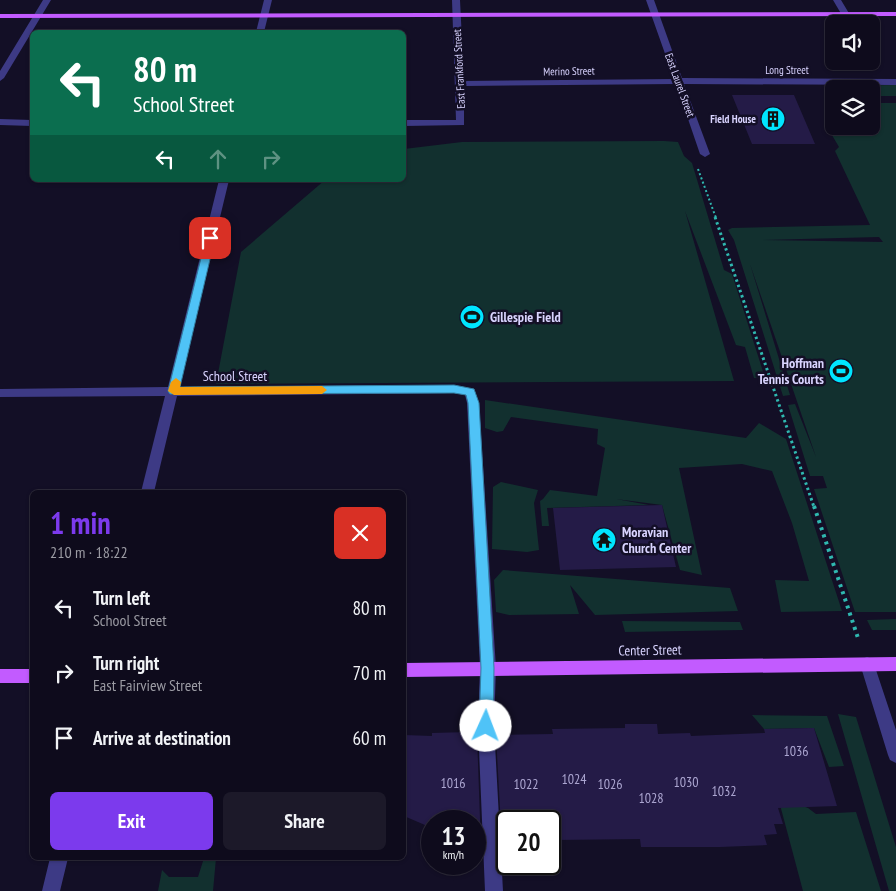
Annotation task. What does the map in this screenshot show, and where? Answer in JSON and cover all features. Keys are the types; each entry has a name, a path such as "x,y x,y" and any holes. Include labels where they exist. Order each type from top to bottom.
{"main road":[{"path":"846,15 896,14"},
{"path":"0,16 825,15"},
{"name":"Center Street","path":"406,670 896,664"},
{"path":"0,676 30,676"}],"street":[{"path":"0,78 47,0"},
{"path":"260,30 268,0"},
{"name":"East Frankford Street","path":"406,123 461,123 456,0"},
{"name":"East Laurel Street","path":"650,0 705,154"},
{"path":"837,0 846,15"},
{"name":"Merino Street","path":"460,84 678,81"},
{"name":"Long Street","path":"678,81 896,82"},
{"path":"0,122 30,122"},
{"path":"149,490 224,182"},
{"name":"School Street","path":"0,394 454,389 470,392 473,403 488,668"},
{"path":"867,664 896,755"},
{"path":"488,668 486,726 494,891"},
{"path":"50,891 58,860"}],"path":[{"path":"705,154 696,164 734,268 867,664"}],"green space":[{"path":"880,85 896,85 896,96 880,96"},
{"name":"Hoffman Tennis Courts","path":"880,103 896,103 896,612 855,612 814,489 827,488 823,476 810,476 788,405 795,404 816,457 750,264 790,395 783,396 734,240 728,230 732,228 870,225 835,151 839,147 832,135 880,135","holes":["879,237 883,242 763,240"]},
{"name":"Gillespie Field","path":"462,142 678,142 684,156 692,163 724,270 732,274 765,378 754,378 745,347 736,345 685,211 734,381 216,384 241,252 323,182 406,182 406,149"},
{"path":"485,400 746,438 759,423 786,439 842,611 781,612 775,580 809,581 792,523 772,471 742,464 679,468 702,575 680,570 662,505 616,499 649,505 547,508 549,526 542,526 540,501 550,490 597,496 605,448 597,444 598,429 511,417 503,431 497,432 485,428"},
{"path":"501,482 538,490 534,503 539,550 527,552 492,549 493,487"},
{"path":"503,570 730,588 738,611 595,615 570,585 579,614 509,615 496,612 494,580"},
{"path":"896,619 896,630 872,630 867,620"},
{"path":"622,621 740,622 743,630 625,632"},
{"path":"838,714 856,717 896,847 896,891 889,891"},
{"path":"752,715 827,716 844,766 829,767 814,728 764,729"},
{"path":"782,798 808,808 816,814 856,812 881,891 803,891 779,801"},
{"path":"203,860 216,860 213,891 158,891 162,870 169,877 198,877"}],"building":[{"name":"Field House","path":"732,95 794,95 815,144 752,144"},
{"path":"662,505 676,567 560,570 553,508"},
{"path":"625,724 657,724 658,734 690,733 691,736 765,733 764,729 814,728 837,806 778,808 783,824 774,824 777,834 764,835 767,845 720,847 641,847 640,839 561,840 561,810 500,810 496,735 553,734 552,729 625,728"},
{"path":"469,732 469,736 477,735 480,810 421,810 421,823 406,817 406,735 432,736 432,733"}],"slow traffic":[{"path":"176,382 174,391 322,390"}],"place":[{"name":"Field House","path":"773,119"},
{"name":"Gillespie Field","path":"472,317"},
{"name":"Hoffman Tennis Courts","path":"841,371"},
{"name":"Moravian Church Center","path":"604,540"}],"route":[{"path":"210,238 174,391 454,389 470,392 473,403 483,614 488,668 486,726"}]}
